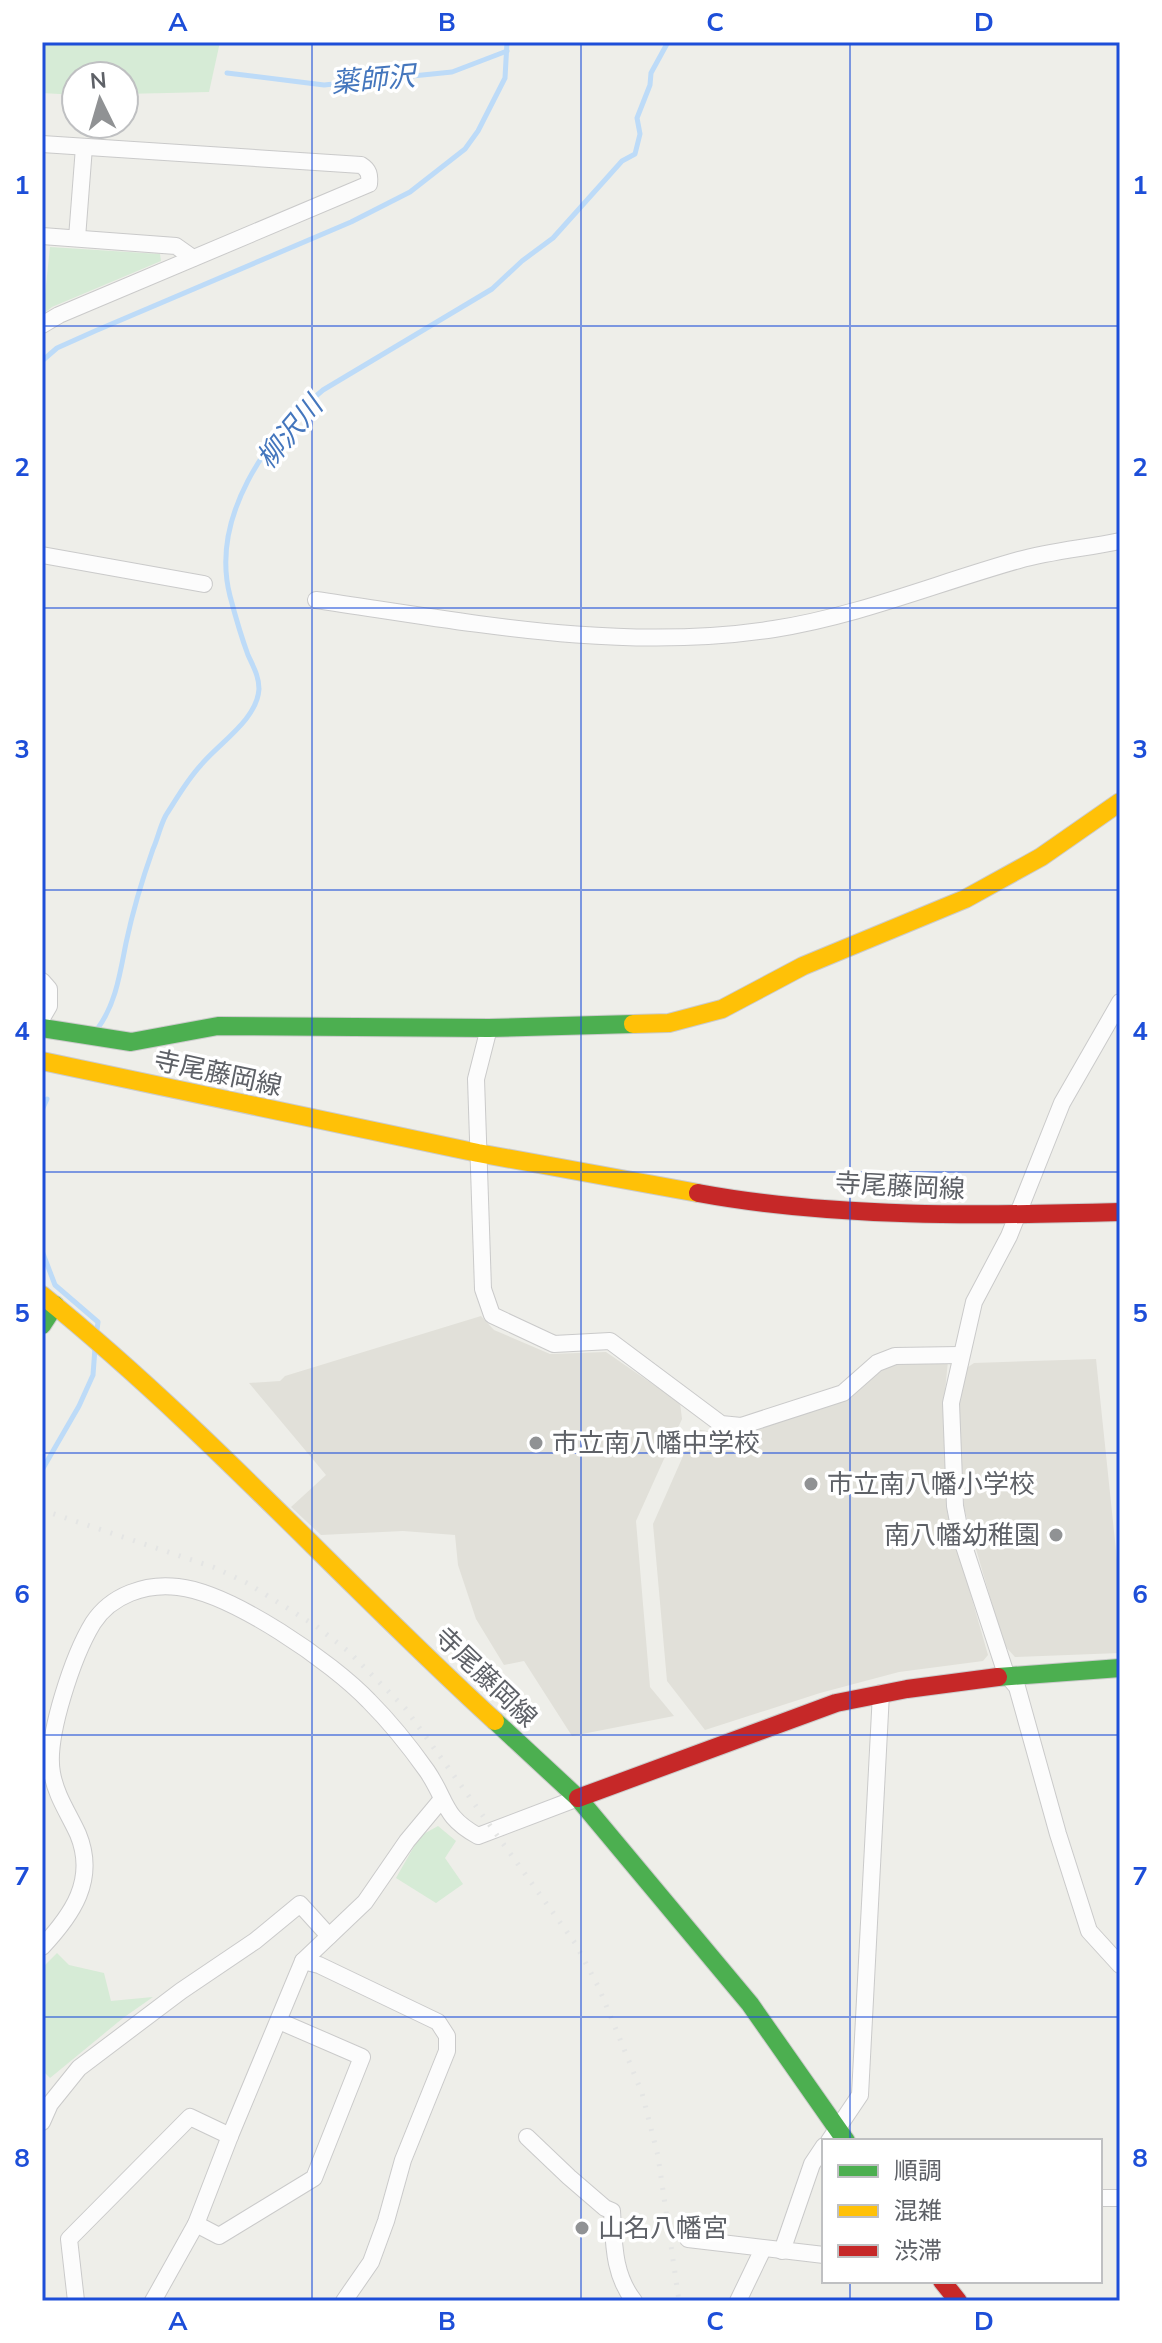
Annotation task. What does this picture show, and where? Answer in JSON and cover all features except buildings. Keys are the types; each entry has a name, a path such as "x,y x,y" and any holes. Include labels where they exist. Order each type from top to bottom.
{"main road":[{"path":"42,1028 131,1042 218,1026 489,1028 669,1023 722,1009 803,966 965,899 1041,857 1120,802"},
{"name":"寺尾藤岡線","path":"42,1061 478,1153 712,1196 825,1208 1017,1216 1120,1212"},
{"name":"寺尾藤岡線","path":"42,1073 113,1077"},
{"path":"42,1325 48,1300"},
{"name":"寺尾藤岡線","path":"48,1300 105,1346 187,1420 454,1683 578,1798 750,2004 838,2137"},
{"path":"578,1798 836,1703 1006,1674 1120,1668"},
{"path":"944,2283 958,2301"}],"street":[{"path":"42,144 361,165 367,169 369,184 59,315 42,325"},
{"path":"77,238 84,147"},
{"path":"42,236 176,246 193,258"},
{"path":"316,600 561,635 648,639 727,634 774,629 879,605 1022,559 1120,541"},
{"path":"42,555 204,584"},
{"path":"42,981 49,989 49,1006 42,1018"},
{"path":"1120,1002 1062,1103 1017,1216 974,1302 951,1403 955,1506 961,1537 1006,1674 1017,1687 1089,1931 1120,1965"},
{"path":"489,1028 476,1079 483,1289 492,1315 554,1344 610,1341 721,1424 741,1426 843,1393 877,1363 895,1356 960,1355"},
{"path":"42,1947 62,1925 85,1883 84,1856 78,1834 56,1791 51,1771 50,1748 54,1724 87,1633 99,1614 134,1591 158,1586 198,1592 262,1623 333,1669 369,1700 404,1741 429,1774 453,1820 478,1836 578,1798"},
{"path":"838,2137 860,2095 881,1693"},
{"path":"153,2301 196,2224 303,1961 365,1902 407,1841 442,1799"},
{"path":"42,2122 50,2104 181,1991 255,1941 300,1904 329,1936"},
{"path":"303,1961 319,1965 438,2022 447,2036 447,2051 403,2160 371,2262 344,2301"},
{"path":"196,2224 219,2236 314,2178 362,2057 279,2021"},
{"path":"76,2301 69,2239 190,2117 230,2136"},
{"path":"527,2137 569,2177 612,2211 612,2243 618,2274 634,2301"},
{"path":"782,2251 812,2164 822,2149"},
{"path":"688,2239 822,2255"},
{"path":"738,2301 763,2249"}],"shaded area":[{"path":"481,1316 494,1330 550,1354 606,1352 680,1403 682,1419 636,1521 650,1687 674,1716 572,1736 524,1661 504,1665 476,1619 458,1565 455,1535 403,1531 321,1535 291,1507 326,1475 249,1383 280,1381 285,1376"},
{"path":"1096,1359 1120,1589 1120,1653 1015,1657 1004,1645 964,1508 959,1403 965,1369 974,1363"},
{"path":"948,1361 943,1411 947,1512 988,1655 983,1661 899,1672 820,1693 705,1730 667,1681 653,1524 695,1429 739,1436 851,1398 885,1367"}],"green space":[{"path":"42,42 220,42 209,92 140,94 140,60 60,60 60,94 42,93"},
{"path":"50,247 160,254 161,261 52,307 43,314"},
{"path":"438,1826 456,1841 445,1858 463,1884 436,1903 396,1878 420,1836"},
{"path":"57,1953 69,1965 104,1973 111,2001 153,1997 50,2078 42,2070 42,1968"}],"waterway":[{"path":"42,361 57,348 351,222 410,192 465,149 478,131 505,78 507,42"},
{"name":"柳沢川","path":"98,1028 113,998 138,895 164,819 191,777 245,721 257,700 258,680 236,618 226,567 228,538 236,509 263,455 302,409 323,390 492,289 553,238 622,161 635,154 640,134 637,118 650,85 651,73 668,42"},
{"name":"薬師沢","path":"227,73 324,85 452,72 507,51"},
{"name":"柳沢川","path":"42,1110 47,1099"},
{"name":"柳沢川","path":"42,1251 55,1285 98,1322 97,1330"},
{"name":"柳沢川","path":"42,1470 93,1375 95,1348"}],"railway":[{"path":"42,1510 213,1567 247,1583 316,1626 348,1651 405,1708 575,1943 599,1988 642,2093 658,2156 679,2301"}],"traffic: fast":[{"path":"42,1028 131,1042 218,1026 489,1028 633,1024"},
{"path":"42,1325 55,1305"},
{"path":"998,1677 1120,1668"},
{"path":"495,1721 578,1798 750,2004 845,2139"}],"traffic: slow":[{"path":"633,1024 669,1023 722,1009 803,966 965,899 1041,857 1120,802"},
{"path":"42,1061 478,1153 698,1193"},
{"path":"42,1295 160,1397 495,1721"}],"traffic: jam":[{"path":"698,1193 855,1211 962,1214 1120,1212"},
{"path":"578,1798 836,1703 907,1689 998,1677"},
{"path":"944,2283 958,2301"}],"place":[{"name":"市立南八幡中学校","path":"536,1443"},
{"name":"市立南八幡小学校","path":"811,1484"},
{"name":"南八幡幼稚園","path":"1056,1535"},
{"name":"山名八幡宮","path":"582,2228"}]}
